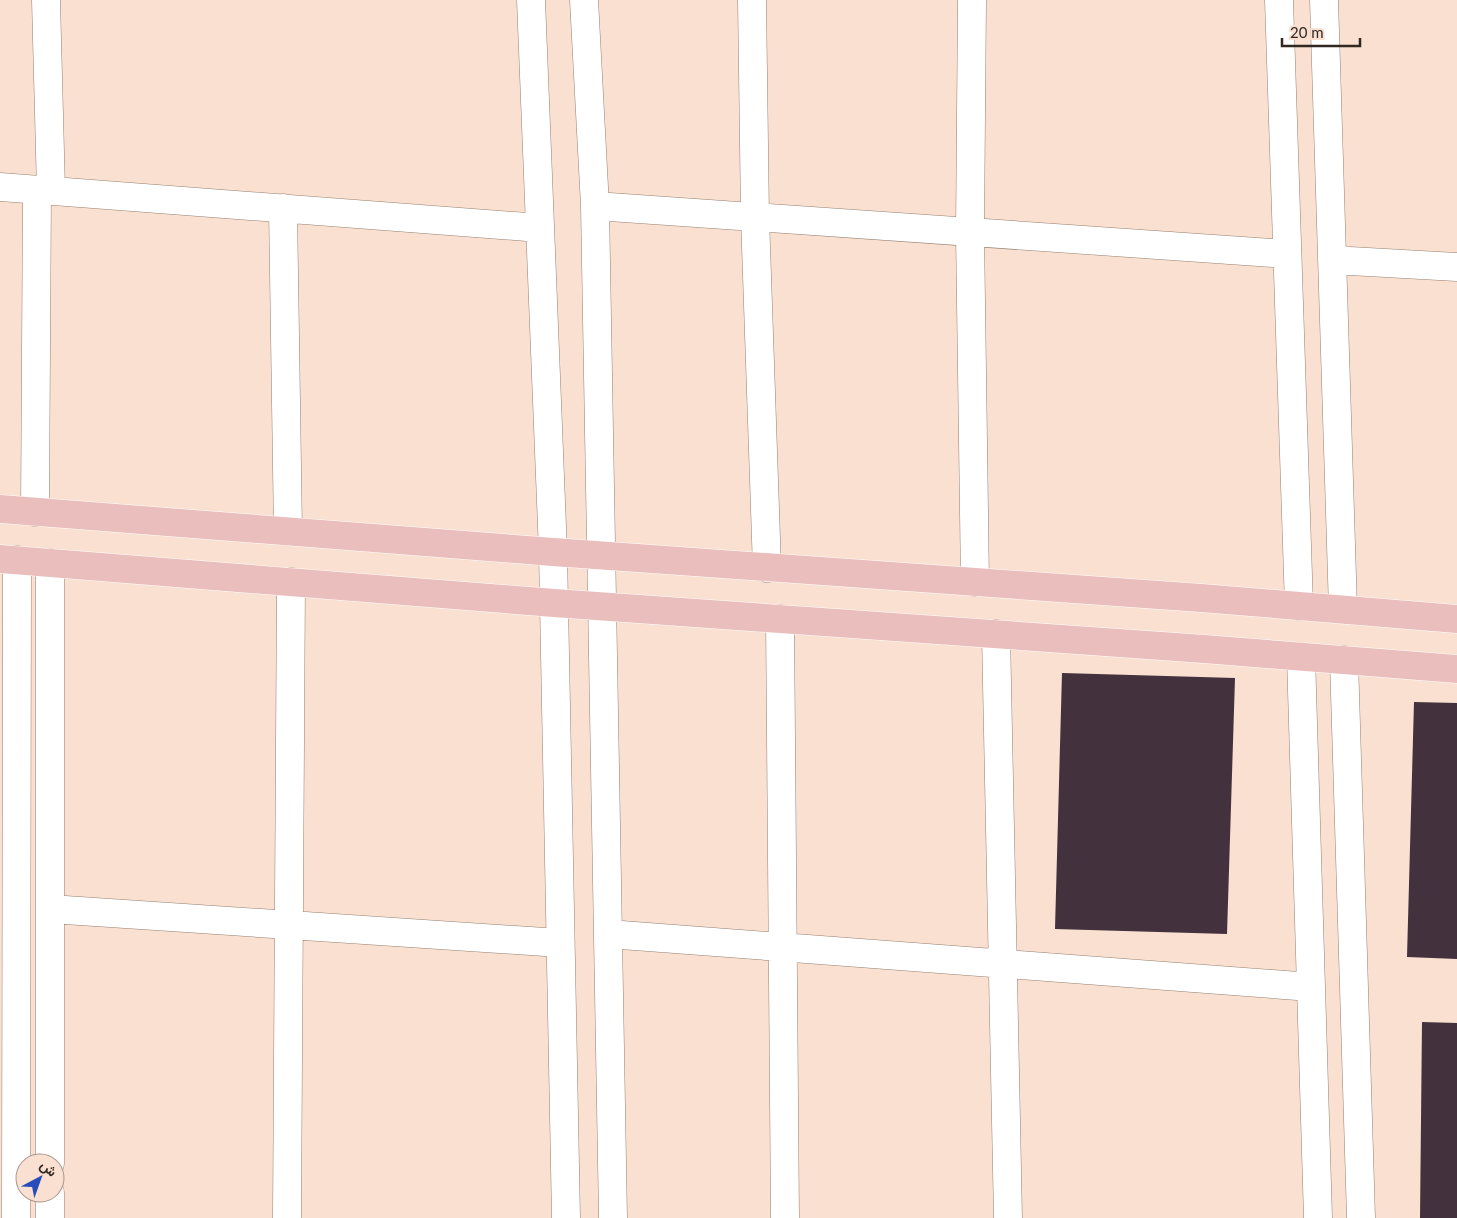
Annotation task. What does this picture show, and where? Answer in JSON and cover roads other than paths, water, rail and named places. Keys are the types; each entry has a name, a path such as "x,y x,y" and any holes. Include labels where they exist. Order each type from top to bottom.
{"main road":[{"path":"0,509 601,556 975,582 1457,619"},
{"path":"9,559 554,603 1457,669"}],"street":[{"path":"35,512 44,190 46,0"},
{"path":"531,0 553,552 566,1218"},
{"path":"584,0 595,206 613,1218"},
{"path":"752,0 756,217 767,568"},
{"path":"972,0 970,232 975,582"},
{"path":"1279,0 1299,606"},
{"path":"1324,0 1343,610"},
{"path":"0,187 540,228"},
{"path":"595,206 1287,254"},
{"path":"283,208 288,532"},
{"path":"1332,260 1457,267"},
{"path":"9,559 8,903 16,1218"},
{"path":"50,563 50,1153"},
{"path":"287,1218 291,582"},
{"path":"780,619 785,1218"},
{"path":"996,634 1008,1218"},
{"path":"1301,657 1318,1218"},
{"path":"1344,660 1361,1218"},
{"path":"50,909 560,942"},
{"path":"608,934 1311,987"},
{"path":"50,1203 50,1218"}]}
